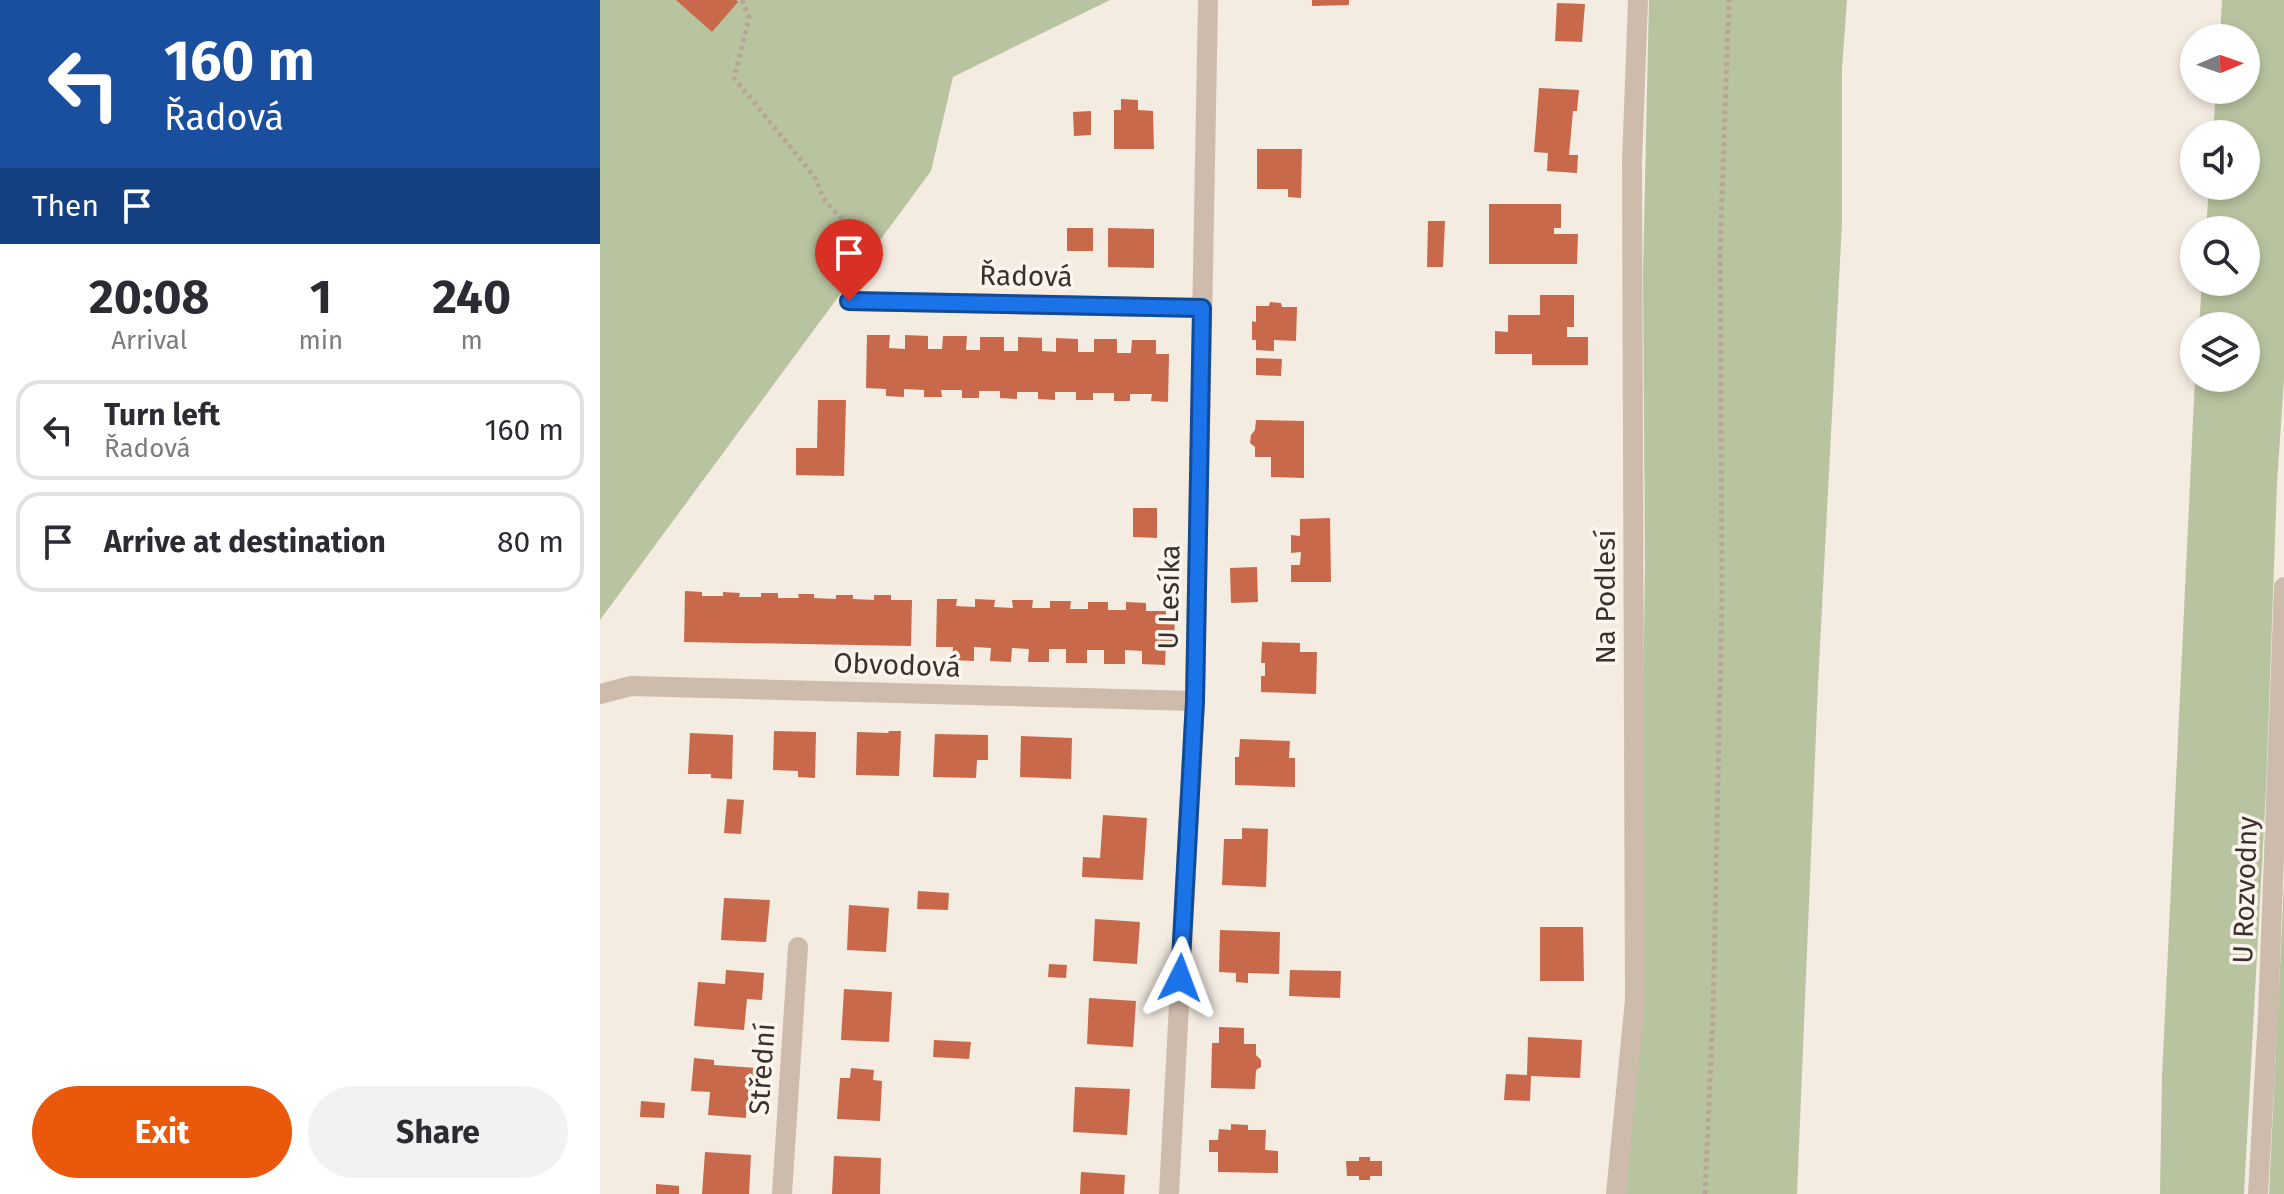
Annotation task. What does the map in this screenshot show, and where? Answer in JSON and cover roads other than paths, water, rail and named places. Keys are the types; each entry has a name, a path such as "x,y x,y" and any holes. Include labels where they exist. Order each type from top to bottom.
{"street":[{"name":"U Lesíka","path":"1169,1194 1195,701 1208,0"},
{"name":"Na Podlesí","path":"1616,1194 1635,1000 1632,163 1638,0"},
{"name":"Řadová","path":"849,301 1202,308"},
{"name":"U Rozvodny","path":"2258,1194 2284,587"},
{"name":"Obvodová","path":"600,694 631,686 1195,701"},
{"name":"Střední","path":"782,1194 798,947"}]}
